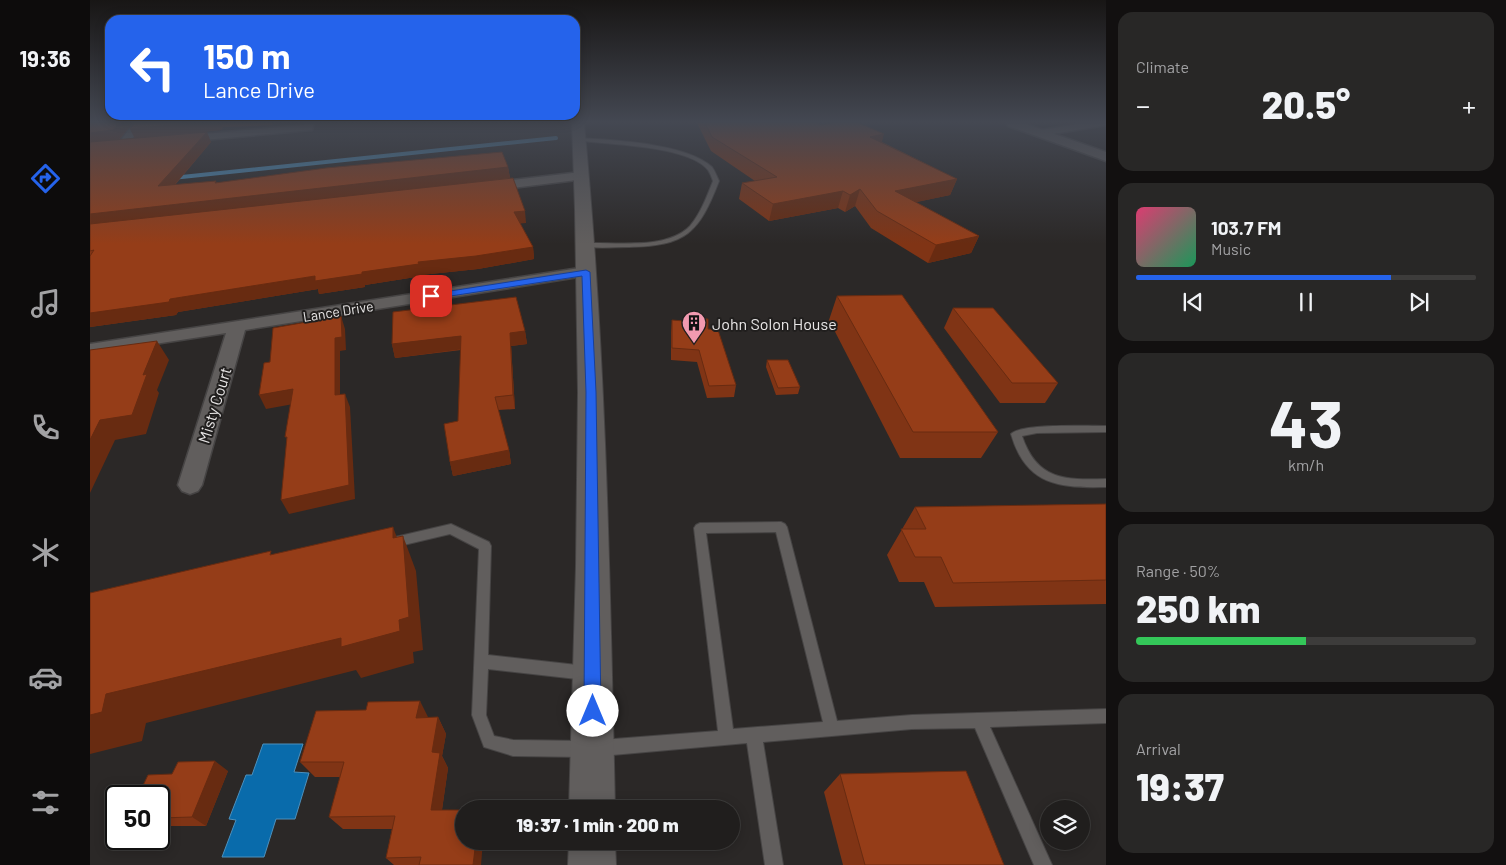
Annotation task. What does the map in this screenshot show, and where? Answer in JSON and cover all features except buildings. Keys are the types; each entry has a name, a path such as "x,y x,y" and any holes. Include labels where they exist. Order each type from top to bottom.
{"main road":[{"path":"580,163 591,392 592,800"},
{"path":"592,850 592,865"}],"street":[{"path":"477,188 581,176"},
{"name":"Lance Drive","path":"90,349 237,326 586,259"},
{"name":"Misty Court","path":"190,485 237,326"}],"lane":[{"path":"586,259 678,238 695,222 706,208 716,181 714,171 704,163"},
{"path":"1106,428 1037,430 1016,434 1019,447 1039,473 1062,483 1106,483"},
{"path":"726,737 700,528 780,528 832,730"},
{"path":"375,547 452,530 485,546 479,715 489,742 513,748 592,749 912,722 1106,716"},
{"path":"481,661 593,674"},
{"path":"979,720 1043,865"},
{"path":"754,736 774,865"}],"water":[{"path":"263,744 303,744 294,772 309,773 295,819 276,819 264,857 222,857 236,820 229,819 246,775 252,775"}],"waterway":[{"path":"172,178 312,163"}],"place":[{"name":"John Solon House","path":"694,344"}],"route":[{"path":"431,296 586,272 591,392 593,711"}]}
